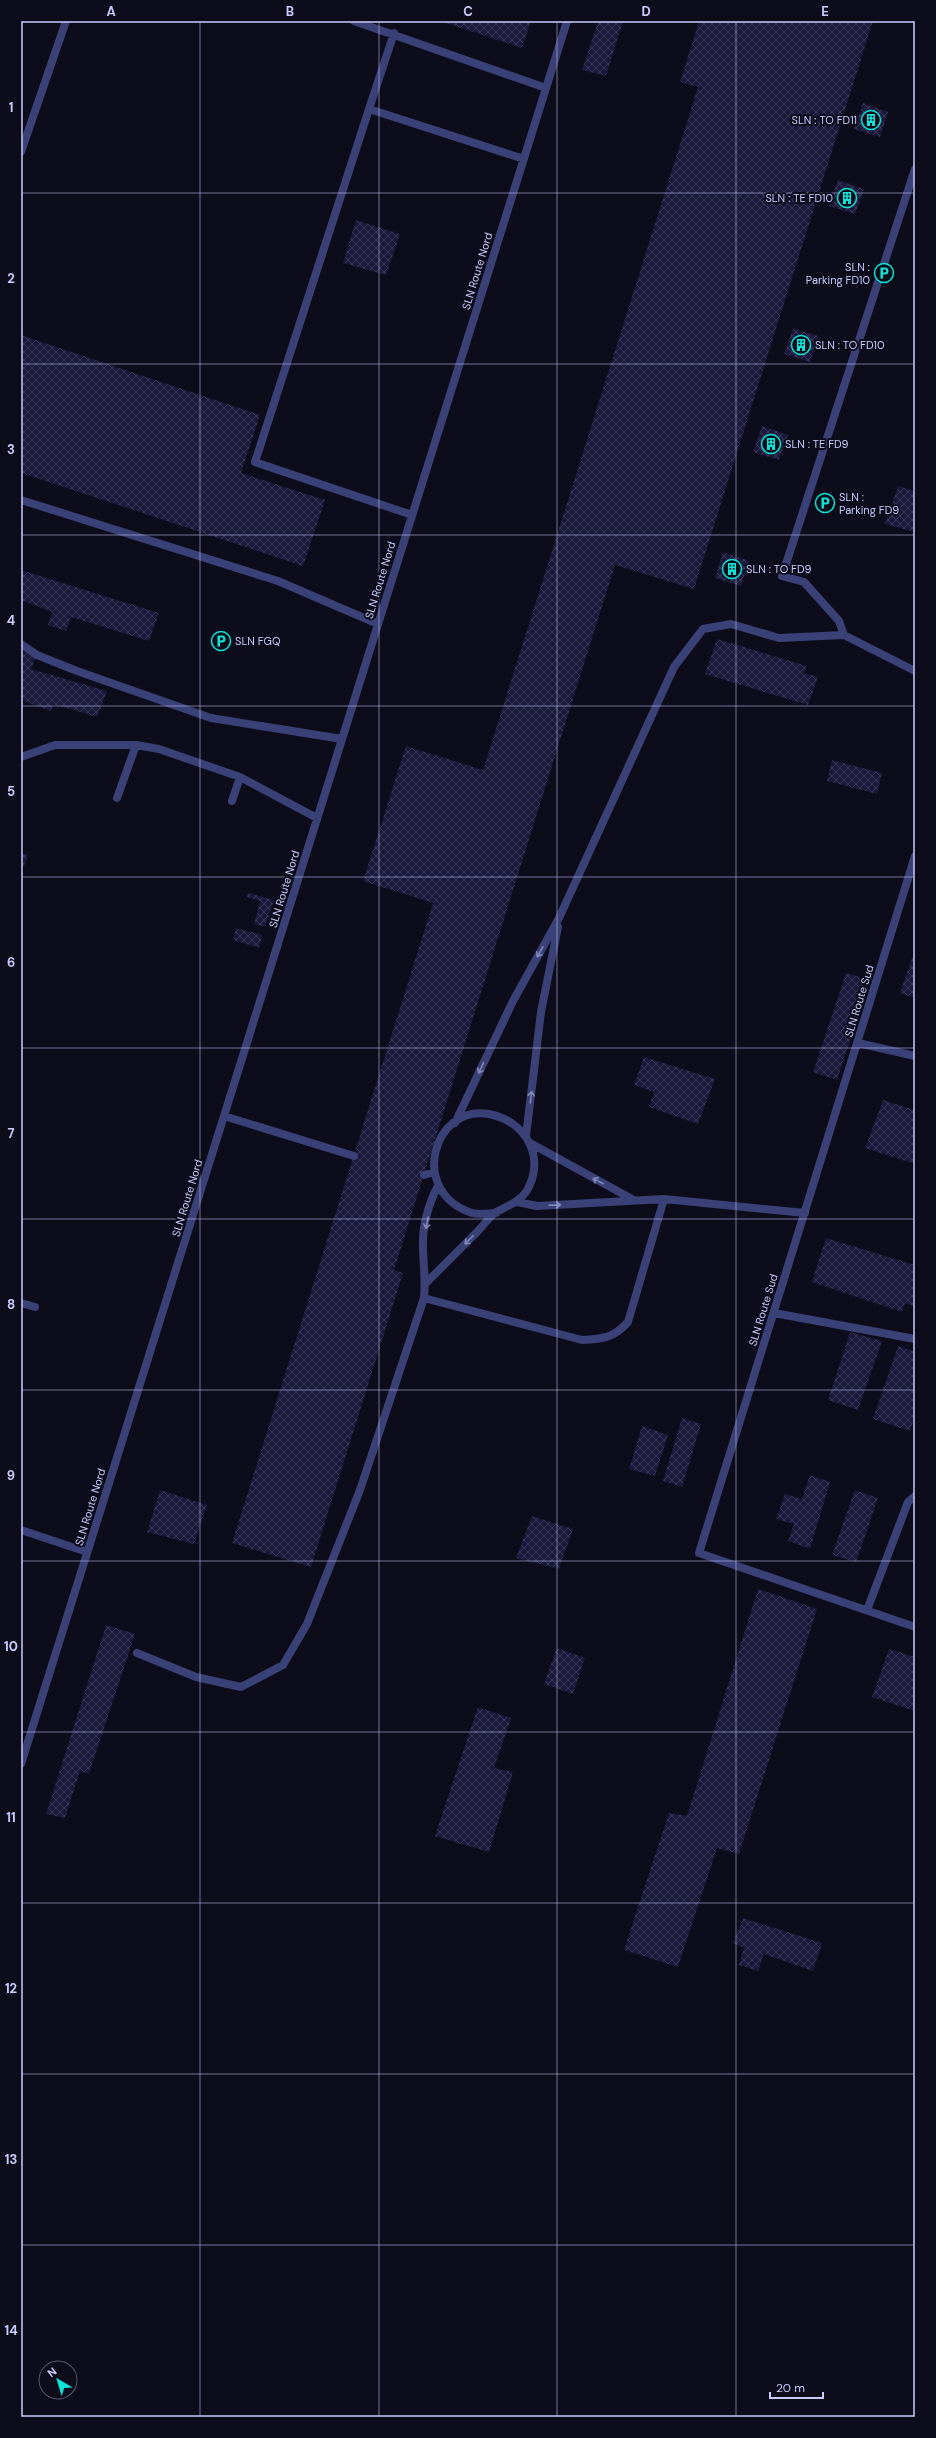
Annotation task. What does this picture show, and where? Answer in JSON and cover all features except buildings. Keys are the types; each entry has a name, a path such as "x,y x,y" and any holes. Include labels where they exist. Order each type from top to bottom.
{"lane":[{"path":"21,152 66,21"},
{"name":"SLN Route Nord","path":"21,1764 567,21"},
{"path":"357,22 394,33 546,88"},
{"path":"394,33 255,462 412,515"},
{"path":"369,109 524,159"},
{"path":"844,635 839,621 804,582 782,576 914,173"},
{"path":"21,500 278,581 378,624"},
{"path":"455,1123 513,1001 559,918 674,667 703,629 731,624 778,638 844,635 915,671"},
{"path":"21,644 37,655 77,671 211,718 342,739"},
{"path":"21,757 55,745 136,745 160,749 240,777 317,818"},
{"path":"117,798 136,745"},
{"path":"232,801 240,777"},
{"name":"SLN Route Sud","path":"914,861 699,1553 915,1627"},
{"path":"426,1283 496,1213 517,1202 525,1192 534,1168 534,1155 528,1139 541,1012 559,918"},
{"path":"858,1043 915,1056"},
{"path":"496,1213 473,1213 453,1204 438,1186 434,1172 434,1158 437,1144 444,1132 455,1123 469,1116 485,1114 501,1116 515,1124 528,1139 632,1199"},
{"path":"224,1116 354,1156"},
{"path":"424,1175 434,1172"},
{"path":"137,1653 196,1677 241,1687 283,1665 307,1624 350,1519 424,1298 426,1283 423,1244 431,1199 438,1186"},
{"path":"517,1202 537,1206 632,1199 664,1199 805,1213"},
{"path":"424,1298 582,1340 602,1339 618,1333 628,1322 664,1199"},
{"path":"21,1303 35,1307"},
{"path":"774,1313 915,1339"},
{"path":"866,1610 908,1502 915,1496"},
{"path":"21,1530 87,1552"}],"place":[{"name":"SLN : TO FD11","path":"871,120"},
{"name":"SLN : TE FD10","path":"847,198"},
{"name":"SLN : Parking FD10","path":"884,273"},
{"name":"SLN : TO FD10","path":"801,345"},
{"name":"SLN : TE FD9","path":"771,444"},
{"name":"SLN : Parking FD9","path":"825,503"},
{"name":"SLN : TO FD9","path":"732,569"},
{"name":"SLN FGQ","path":"221,641"}]}
